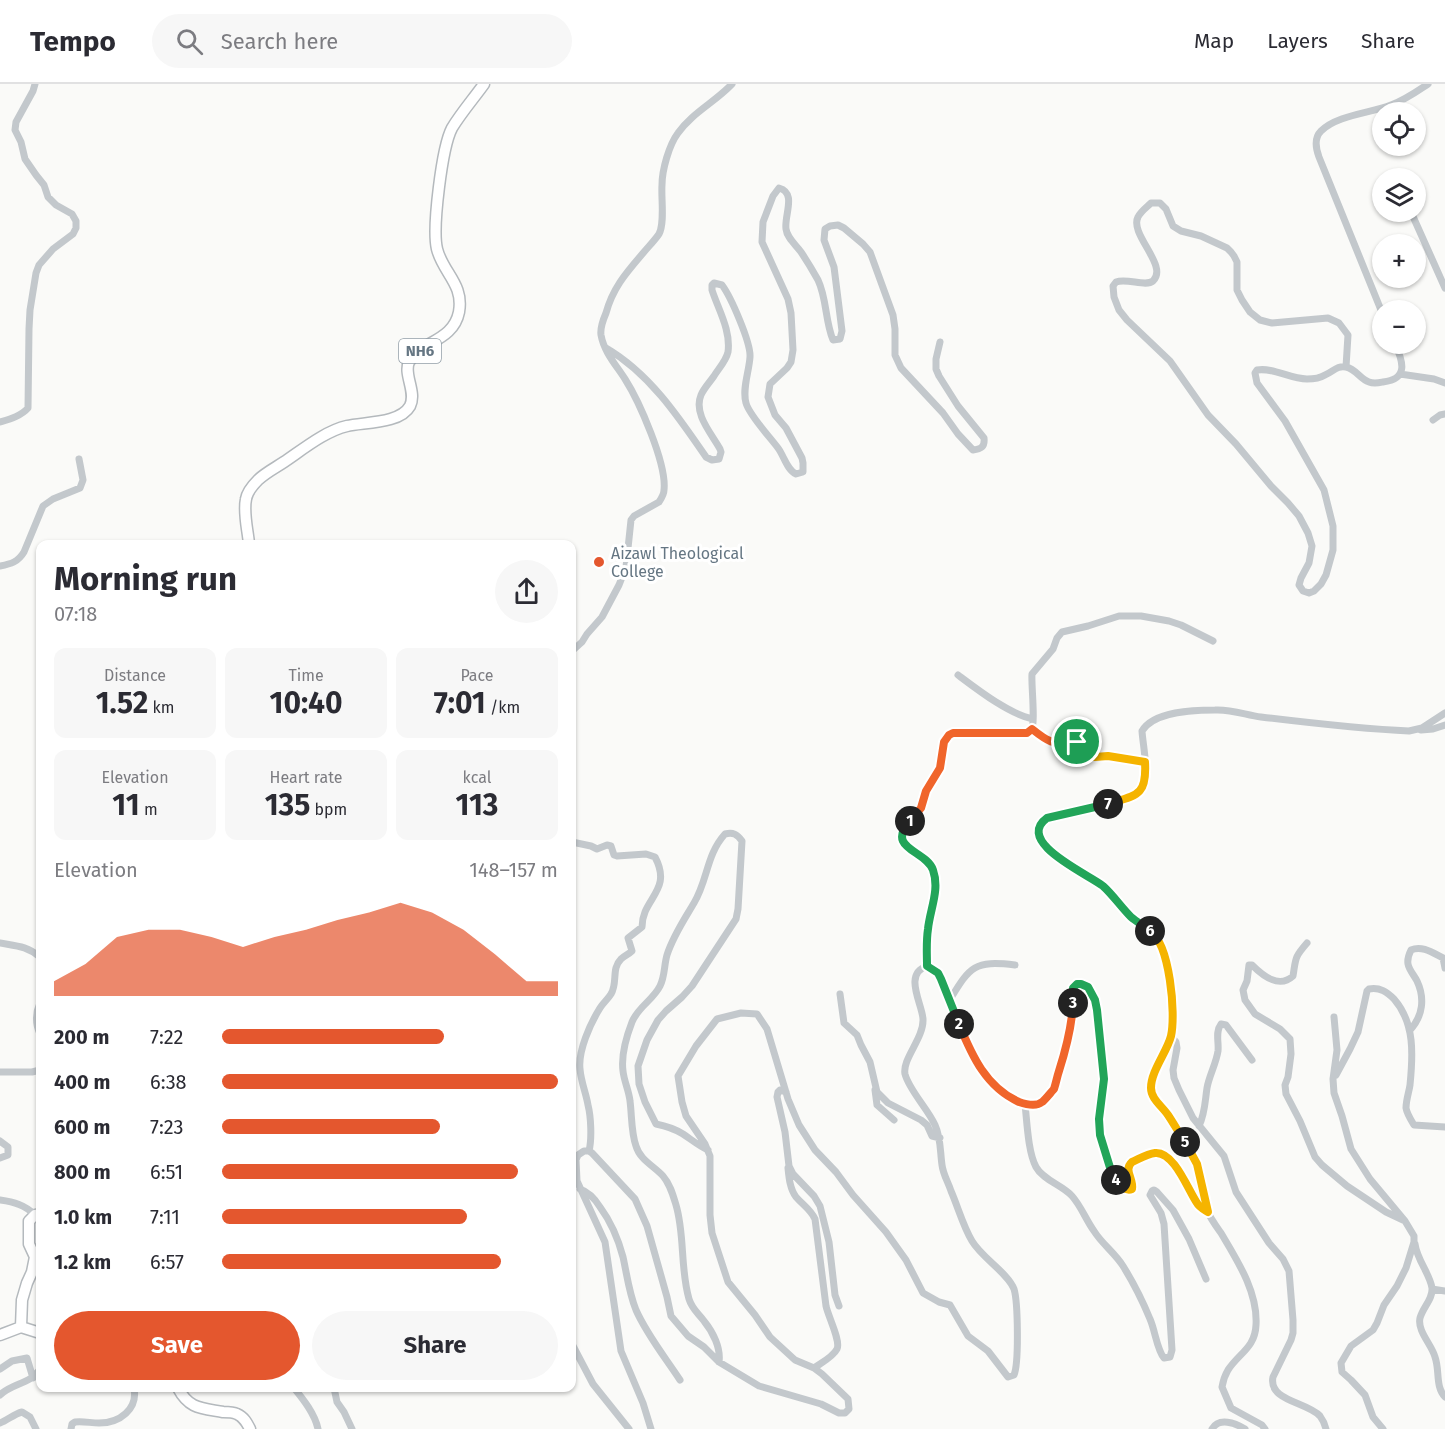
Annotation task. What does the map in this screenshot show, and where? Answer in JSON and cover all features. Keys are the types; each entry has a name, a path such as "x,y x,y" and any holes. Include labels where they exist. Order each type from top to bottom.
{"highway":[{"name":"NH6","path":"249,540 246,499 257,481 304,448 336,430 395,418 403,414 412,401 409,362 415,354 449,331 455,323 459,312 458,288 437,251 435,239 438,196 446,143 452,128 484,84"},
{"path":"21,1327 22,1300 35,1257 29,1244 29,1221 36,1216"},
{"path":"0,1335 21,1327 36,1331"},
{"path":"180,1392 197,1408 237,1414 245,1420 250,1429"}],"street":[{"path":"0,422 12,419 28,408 30,310 37,268 53,249 73,234 76,228 76,221 72,214 56,205 48,197 44,185 25,159 15,130 16,122 35,84"},
{"path":"576,647 602,617 620,585 626,567 630,526 634,516 659,502 664,490 662,467 656,446 640,406 606,348 601,328 610,297 619,282 660,232 663,171 673,141 687,122 723,94 732,84"},
{"path":"1377,300 1318,157 1317,136 1323,129 1338,120 1393,104 1428,84"},
{"path":"606,348 623,358 662,397 706,457 712,460 719,459 720,449 698,406 702,393 728,353 724,321 711,287 714,283 722,285 751,350 746,384 746,404 781,451 791,472 796,474 803,472 802,458 786,428 775,415 768,397 770,384 788,368 793,350 788,299 762,242 763,222 778,188 782,188 788,194 787,233 819,282 833,340 840,339 842,331 834,267 824,234 825,229 838,225 856,237 870,252 893,315 895,355 901,368 943,413 973,450 981,448 984,446 984,438 958,406 936,369 940,342"},
{"path":"1346,367 1348,334 1339,323 1328,318 1272,323 1260,320 1250,312 1237,290 1237,262 1227,248 1173,226 1166,209 1160,203 1151,203 1138,216 1137,227 1156,267 1156,275 1150,283 1126,280 1116,282 1113,291 1116,303 1127,320 1170,361 1208,415 1299,516 1308,532 1312,546 1309,563 1299,581 1300,589 1303,591 1309,593 1321,584 1333,550 1333,526 1324,490 1284,421 1257,383 1255,373 1263,369 1309,379 1324,376 1339,367 1346,367 1365,381 1372,383 1391,381 1400,375 1402,369 1399,354"},
{"path":"1415,222 1445,289 1445,296"},
{"path":"1400,375 1434,379 1445,383"},
{"path":"1433,420 1445,414"},
{"path":"0,566 13,563 21,557 43,506 53,498 80,488 83,480 79,459"},
{"path":"927,966 926,940 936,893 934,874 930,865 907,847 902,838 902,831 921,808 926,791 940,768 944,742 949,735 959,732 1027,733 1032,729 1032,674 1053,649 1062,632 1115,617 1131,615 1176,623 1213,641"},
{"path":"958,675 1012,712 1033,719"},
{"path":"1265,1429 1262,1425 1231,1408 1222,1387 1227,1371 1251,1343 1255,1333 1256,1315 1249,1285 1208,1212 1197,1164 1166,1113 1156,1101 1151,1089 1171,1036 1173,1020 1172,991 1162,947 1154,933 1132,919 1104,887 1050,852 1040,839 1039,832 1047,818 1105,805 1136,794 1144,785 1146,776 1142,731 1151,721 1176,713 1216,710 1263,717 1399,730 1433,729 1445,725"},
{"path":"1413,730 1422,728 1445,713"},
{"path":"1032,729 1047,742 1077,742 1095,757 1108,756 1145,762"},
{"path":"708,1150 670,1127 656,1124 639,1084 638,1066 652,1029 666,1011 692,986 736,919 742,841 737,835 731,833 725,834 717,842 701,892 672,941 660,986 632,1022 623,1058 634,1140 642,1158 669,1184 679,1215 688,1297 694,1310 706,1323 716,1341 720,1354 719,1362"},
{"path":"576,843 597,849 607,844 611,846 616,856 646,854 655,857 659,865 661,882 655,897 643,914 642,927 628,938 632,951 617,965 616,983 612,993 601,1006 585,1040 580,1066 582,1085 589,1107 591,1144 589,1151"},
{"path":"0,943 19,945 36,954"},
{"path":"1307,943 1294,962 1293,976 1286,981 1269,979 1249,965 1243,990 1245,1000 1255,1014 1280,1029 1290,1039 1291,1054 1285,1085 1286,1094 1318,1161 1347,1186 1386,1212 1405,1221"},
{"path":"1410,1030 1420,1013 1422,998 1422,990 1408,966 1411,950 1423,949 1443,958 1445,968"},
{"path":"949,1001 966,973 976,966 995,963 1015,965"},
{"path":"927,966 938,973 943,982 971,1054 989,1081 1011,1098 1025,1104 1042,1102 1053,1091 1067,1046 1073,988 1077,984 1088,987 1097,1010 1104,1079 1099,1129 1112,1174 1125,1188 1132,1189 1128,1171 1129,1164 1154,1153 1162,1154 1171,1161 1183,1177 1199,1206 1208,1212"},
{"path":"589,1151 634,1199 647,1226 668,1297 671,1316 688,1336 704,1347 719,1362 759,1386 821,1404 839,1413 848,1411 848,1399 814,1368 795,1360 770,1337 728,1282 712,1233 710,1156 705,1144 686,1116 678,1076 696,1046 717,1019 741,1012 757,1014 767,1029 786,1092 799,1125 815,1150 886,1232 906,1260 923,1293 950,1305 968,1336 988,1351 1006,1376 1012,1376 1017,1365 1017,1317 1012,1285 972,1242 942,1167 940,1138 927,1110 907,1082 904,1071 921,1034 923,1017 915,984 920,971 927,966"},
{"path":"1333,1079 1358,1032 1365,994 1369,988 1379,988 1389,995 1402,1010 1410,1030 1412,1050 1406,1110 1414,1125 1445,1127"},
{"path":"840,994 844,1023 857,1035 870,1062 878,1092 885,1100 914,1115 927,1125 932,1136 940,1138"},
{"path":"1334,1017 1337,1050 1333,1079 1334,1093 1351,1149 1370,1179 1411,1230 1418,1257 1432,1289 1431,1297 1420,1320 1436,1359 1440,1391 1445,1397"},
{"path":"1198,1126 1204,1114 1207,1088 1218,1056 1217,1031 1219,1025 1226,1025 1252,1060"},
{"path":"1171,1036 1177,1048 1174,1078 1188,1109 1198,1126 1224,1156 1236,1192 1289,1271 1293,1333 1273,1377 1273,1388 1278,1395 1297,1402 1319,1415 1326,1429"},
{"path":"0,1072 36,1071"},
{"path":"875,1084 877,1105 894,1120"},
{"path":"786,1092 780,1090 777,1097 785,1132 789,1179 795,1196 813,1213 816,1219 826,1306 838,1340 837,1348 814,1368"},
{"path":"1025,1104 1027,1128 1036,1167 1040,1173 1072,1196 1096,1235 1124,1267 1150,1319 1164,1358 1170,1357 1172,1350 1164,1224 1161,1213 1150,1195 1152,1191 1157,1192 1173,1210 1189,1239 1206,1279"},
{"path":"0,1141 8,1147 9,1151 8,1155 0,1158"},
{"path":"589,1151 578,1155 576,1160 578,1181 606,1242 621,1351 643,1403 651,1429"},
{"path":"789,1166 820,1206 829,1242 835,1295 839,1306"},
{"path":"580,1189 588,1192 609,1219 624,1258 635,1309 644,1327 680,1380"},
{"path":"0,1200 22,1205 36,1214"},
{"path":"1383,1429 1373,1417 1365,1395 1342,1372 1341,1363 1351,1346 1373,1330 1384,1305 1406,1268 1414,1242"},
{"path":"1432,1289 1445,1291"},
{"path":"576,1352 593,1384 629,1429"},
{"path":"0,1369 12,1361 27,1358 33,1378"},
{"path":"0,1395 10,1387 36,1376"},
{"path":"71,1429 75,1422 106,1422 126,1414 133,1405 135,1392"},
{"path":"297,1392 309,1408 318,1429"},
{"path":"335,1392 337,1402 352,1429"},
{"path":"0,1424 11,1419 16,1413 22,1412 30,1417 36,1429"},
{"path":"1212,1429 1216,1424 1229,1422 1245,1429"}],"place":[{"name":"Aizawl Theological College","path":"599,562"}],"route":[{"path":"1032,729 1047,742 1077,742 1095,757 1108,756 1145,762 1144,785 1136,794 1126,798 1047,818 1041,825 1040,839 1050,852 1104,887 1132,919 1154,933 1162,947 1172,991 1173,1020 1171,1036 1151,1089 1156,1101 1166,1113 1197,1164 1208,1212 1199,1206 1183,1177 1171,1161 1162,1154 1154,1153 1129,1164 1128,1171 1132,1189 1125,1188 1112,1174 1100,1135 1099,1119 1104,1079 1097,1010 1088,987 1077,984 1073,988 1067,1046 1053,1091 1042,1102 1028,1105 1011,1098 989,1081 971,1054 943,982 938,973 927,966 926,940 936,893 933,871 930,865 907,847 902,838 902,832 924,802 924,795 940,768 946,739 949,735 959,732 1027,733 1032,729"}]}
